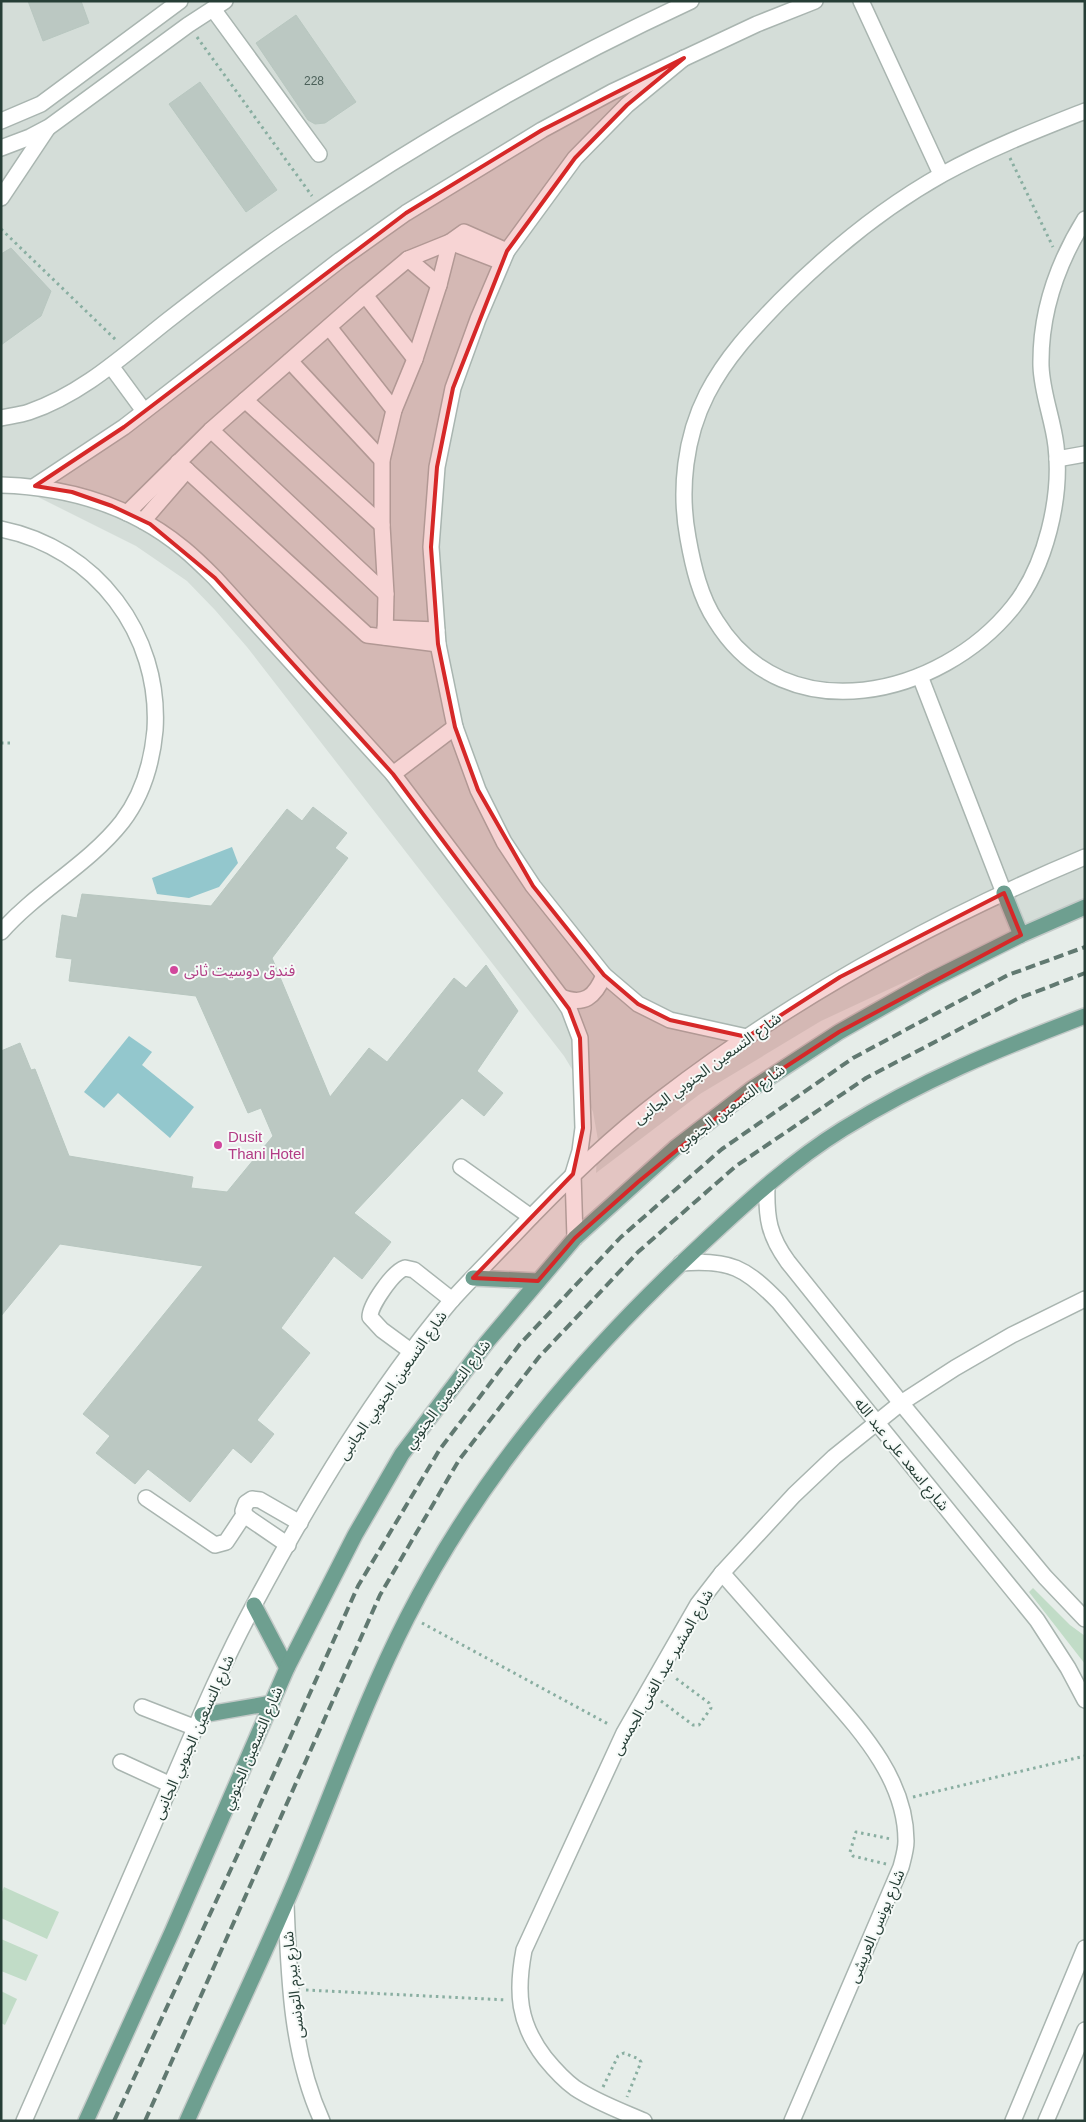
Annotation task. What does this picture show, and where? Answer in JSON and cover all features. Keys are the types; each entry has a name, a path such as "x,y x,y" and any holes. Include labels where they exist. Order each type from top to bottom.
{"main road":[{"path":"1004,893 1021,935"},
{"name":"شارع التسعين الجنوبي","path":"86,2121 287,1668 359,1527 402,1454 487,1342 575,1238 675,1148 753,1088 839,1032 930,981 1021,935 1085,907"},
{"path":"186,2121 286,1904 385,1664 408,1616 465,1517 532,1422 610,1335 682,1263 767,1186 804,1156 842,1130 931,1080 990,1053 1083,1017"},
{"path":"473,1278 538,1281"},
{"path":"254,1605 287,1668"},
{"path":"199,1721 272,1704"}],"street":[{"path":"1,418 29,412 72,393 111,366 193,301 321,209 452,125 550,70 690,1"},
{"path":"34,486 124,427 332,265 406,213 542,130 612,92 757,24 815,1"},
{"path":"861,1 941,174"},
{"path":"1,121 41,104 177,3 188,25"},
{"path":"1,148 30,137 49,126 188,25 219,5 319,154"},
{"path":"684,58 627,104 575,158 504,257 478,319 453,388 437,467 431,547 438,637 455,727 478,790 504,842 532,886 604,975 638,1004 670,1020 747,1037"},
{"path":"1085,111 1003,145 941,174 882,212 854,233 802,280 743,339 706,396 691,438 684,482 686,528 700,587 716,622 753,662 784,680 820,690 840,692 874,689 920,676 955,657 987,634 1008,613 1025,590 1042,554 1048,530 1056,481 1057,459 1054,431 1043,390 1041,347 1047,305 1061,264 1085,219"},
{"path":"1,198 49,126"},
{"path":"143,521 182,466 211,430 408,259 450,242 464,232 504,257"},
{"path":"450,242 504,257"},
{"path":"385,633 386,594 382,525 382,460 394,410 415,359 439,285 450,242"},
{"path":"408,259 439,285"},
{"path":"365,296 415,359"},
{"path":"329,327 394,410"},
{"path":"290,361 382,460"},
{"path":"111,366 144,412"},
{"path":"245,400 382,525"},
{"path":"211,430 386,594"},
{"path":"1057,459 1085,454"},
{"path":"182,466 367,635 385,633 438,637"},
{"path":"127,513 182,466"},
{"path":"1,485 34,486 72,492 112,506 143,521 184,549 215,578 393,774 561,997 569,1010 580,1038 583,1128 580,1151 573,1174 575,1238"},
{"path":"1,529 19,532 56,548 88,570 116,599 137,633 150,670 156,709 153,749 143,787 122,822 94,850 32,901 1,932"},
{"path":"920,676 1004,893"},
{"path":"393,774 455,727"},
{"name":"شارع التسعين الجنوبي الجانبى","path":"24,2121 199,1721 254,1605 300,1523 357,1431 412,1352 452,1300 573,1174 659,1100 747,1037 792,1006 848,973 949,919 1085,857"},
{"path":"561,997 572,1001 583,1000 593,994 600,986 604,975"},
{"path":"461,1167 531,1217"},
{"name":"شارع اسعد على عبد الله","path":"767,1186 766,1213 780,1251 901,1403 1045,1576 1085,1619"},
{"name":"شارع اسعد على عبد الله","path":"682,1263 715,1262 746,1272 779,1302 1037,1620 1068,1668 1085,1700"},
{"path":"412,1352 382,1330 370,1317 371,1308 396,1272 405,1268 414,1270 452,1300"},
{"name":"شارع المشير عبد الغنى الجمسى","path":"644,2121 597,2100 574,2087 554,2069 538,2048 525,2026 520,2000 520,1974 524,1950 624,1733 698,1604 722,1572 794,1495 876,1422 901,1403 1012,1335 1085,1300"},
{"path":"146,1498 219,1545 226,1542 244,1515 246,1503 255,1499 300,1523"},
{"path":"244,1515 288,1545"},
{"name":"شارع يونس العريشى","path":"722,1572 863,1734 890,1778 899,1801 906,1842 901,1868 792,2121"},
{"path":"142,1707 199,1721"},
{"path":"121,1762 171,1785"},
{"name":"شارع بيرم التونسى","path":"286,1904 290,1990 295,2031 305,2072 322,2121"},
{"path":"1013,2121 1085,1948"},
{"path":"1046,2121 1085,2030"}],"path":[{"path":"188,25 321,209"},
{"path":"1003,145 1061,264"},
{"path":"1,229 128,352"},
{"path":"1,743 12,743"},
{"path":"408,1616 624,1733"},
{"path":"648,1691 693,1725 699,1724 711,1708 709,1703 661,1667"},
{"path":"899,1801 1085,1756"},
{"path":"901,1868 853,1856 850,1852 856,1832 906,1842"},
{"path":"290,1990 520,2000"},
{"path":"597,2100 620,2054 624,2053 639,2059 640,2065 621,2111"}],"highlighted area":[{"path":"684,58 627,105 575,158 507,251 453,388 437,467 431,547 438,644 455,727 478,790 533,886 604,975 638,1004 670,1020 747,1037 840,977 1004,893 1021,935 839,1032 753,1088 638,1182 575,1238 538,1281 473,1278 573,1174 583,1128 580,1038 569,1009 393,774 215,578 150,524 112,506 72,492 35,486 124,427 406,213 542,130"}],"shaded area":[{"path":"1,1 1085,1 1085,909 956,958 821,1021 700,1094 596,1173 598,1140 593,1112 581,1084 564,1056 247,647 187,581 136,546 20,488 1,483"}],"green space":[{"path":"1033,1588 1070,1625 1085,1636 1085,1664 1029,1592"},
{"path":"4,1887 59,1912 47,1939 1,1918 1,1894"},
{"path":"1,1939 38,1955 26,1981 1,1971"},
{"path":"1,1991 17,1999 5,2025 1,2023"}],"water":[{"path":"232,847 238,863 219,887 189,898 157,894 152,878"},
{"path":"129,1036 152,1052 142,1065 194,1107 170,1138 118,1093 104,1108 84,1092"}],"building":[{"path":"28,1 81,1 89,23 43,41"},
{"path":"296,15 356,102 325,123 315,124 308,120 256,43"},
{"path":"200,82 277,190 246,212 169,104"},
{"path":"11,248 51,291 41,316 1,345 1,254"},
{"path":"313,807 347,833 335,848 348,858 272,958 330,1097 369,1048 387,1062 454,978 466,988 486,965 518,1011 477,1071 503,1093 484,1116 462,1098 354,1213 391,1242 362,1279 334,1256 281,1328 310,1353 257,1420 274,1434 251,1463 233,1448 190,1502 148,1469 135,1484 96,1453 110,1436 83,1414 203,1266 60,1244 1,1316 1,1051 20,1043 31,1070 35,1069 69,1156 193,1177 191,1188 227,1192 273,1136 261,1108 248,1113 196,996 69,981 72,959 56,957 62,915 77,918 82,894 211,906 287,809 302,821"}],"railway":[{"path":"114,2121 237,1856 358,1586 440,1449 520,1344 621,1237 722,1149 853,1058 1008,975 1085,947"},
{"path":"145,2121 380,1595 459,1460 539,1357 638,1252 736,1166 866,1078 1017,999 1085,973"}],"place":[{"name":"فندق دوسيت ثانى","path":"174,970"},
{"name":"Dusit Thani Hotel","path":"218,1145"}]}
